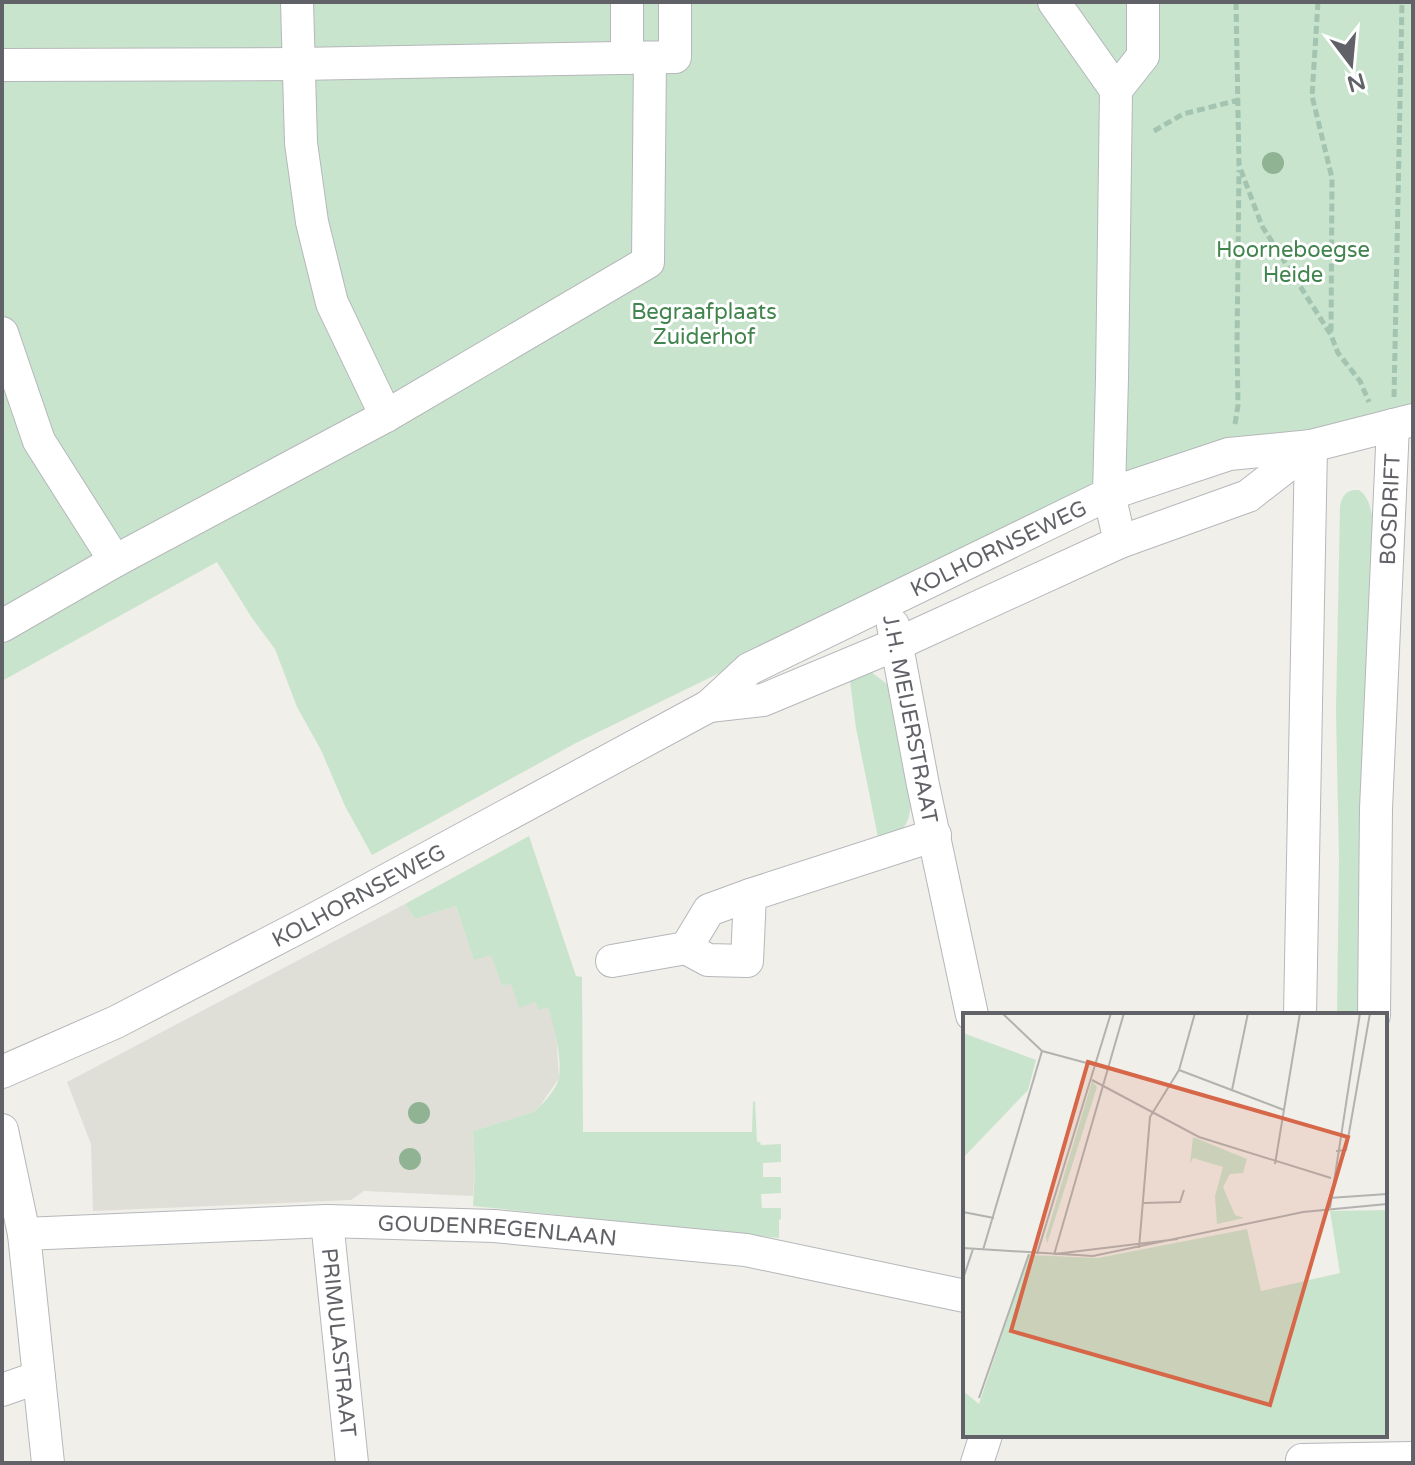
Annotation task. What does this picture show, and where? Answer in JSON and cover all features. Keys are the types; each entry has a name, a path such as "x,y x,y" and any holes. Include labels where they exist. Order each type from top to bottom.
{"street":[{"path":"297,2 303,159 312,222 332,303 386,416"},
{"path":"2,626 115,561 386,416 648,262 639,58 627,2"},
{"path":"2,65 298,64 675,57 675,2"},
{"path":"1054,2 1116,90 1109,494 1120,542"},
{"path":"1116,90 1143,56 1143,2"},
{"path":"2,333 39,441 115,561"},
{"name":"KOLHORNSEWEG","path":"2,1072 130,1015 311,921 709,706 749,669 1109,494 1231,455 1311,446 1393,425"},
{"name":"BOSDRIFT","path":"1374,1013 1376,809 1393,425"},
{"path":"1300,1013 1311,446"},
{"name":"KOLHORNSEWEG","path":"709,706 763,700 897,644 1120,542 1248,496 1311,446"},
{"name":"J.H. MEIJERSTRAAT","path":"887,603 972,1013"},
{"name":"J.H. MEIJERSTRAAT","path":"686,948 709,910 935,835"},
{"path":"612,961 686,948 708,960 747,961 750,895"},
{"path":"2,1130 24,1234 48,1463"},
{"name":"GOUDENREGENLAAN","path":"24,1234 327,1221 494,1226 746,1250 963,1296"},
{"name":"PRIMULASTRAAT","path":"327,1221 352,1463"},
{"path":"2,1390 39,1377"},
{"path":"977,1463 985,1437"},
{"path":"1302,1453 1373,1452 1413,1458"}],"path":[{"path":"1231,455 1238,405 1239,100 1236,2"},
{"path":"1318,2 1312,96 1332,178 1331,335"},
{"name":"BOSDRIFT","path":"1393,425 1402,2"},
{"path":"1154,131 1183,114 1239,100"},
{"path":"1239,165 1262,226 1331,335 1338,353 1360,381 1371,407 1393,425"}],"shaded area":[{"path":"405,904 415,919 456,906 474,959 491,954 502,986 511,984 548,1007 556,1031 559,1078 540,1106 533,1112 473,1131 473,1196 364,1191 351,1200 93,1211 91,1144 67,1082"}],"green space":[{"name":"Begraafplaats Zuiderhof","path":"2,2 1413,2 1413,412 1084,495 576,743 372,855 297,707 275,649 217,562 2,681"},
{"path":"1351,491 1363,493 1372,513 1374,529 1373,1013 1337,1013 1339,860 1336,711 1340,506 1342,499"},
{"path":"871,672 891,687 911,804 906,825 879,842 856,728 850,681"},
{"path":"529,836 576,976 582,977 583,1132 752,1132 755,1101 757,1142 761,1145 781,1144 781,1162 763,1163 763,1177 781,1177 781,1193 761,1194 762,1208 781,1208 779,1238 473,1206 473,1131 533,1112 549,1097 559,1077 555,1032 548,1007 539,1010 535,1002 519,1008 511,984 502,986 491,955 474,960 456,906 415,919 405,904"}],"park label":[{"name":"Hoorneboegse Heide","path":"1293,262"}]}
